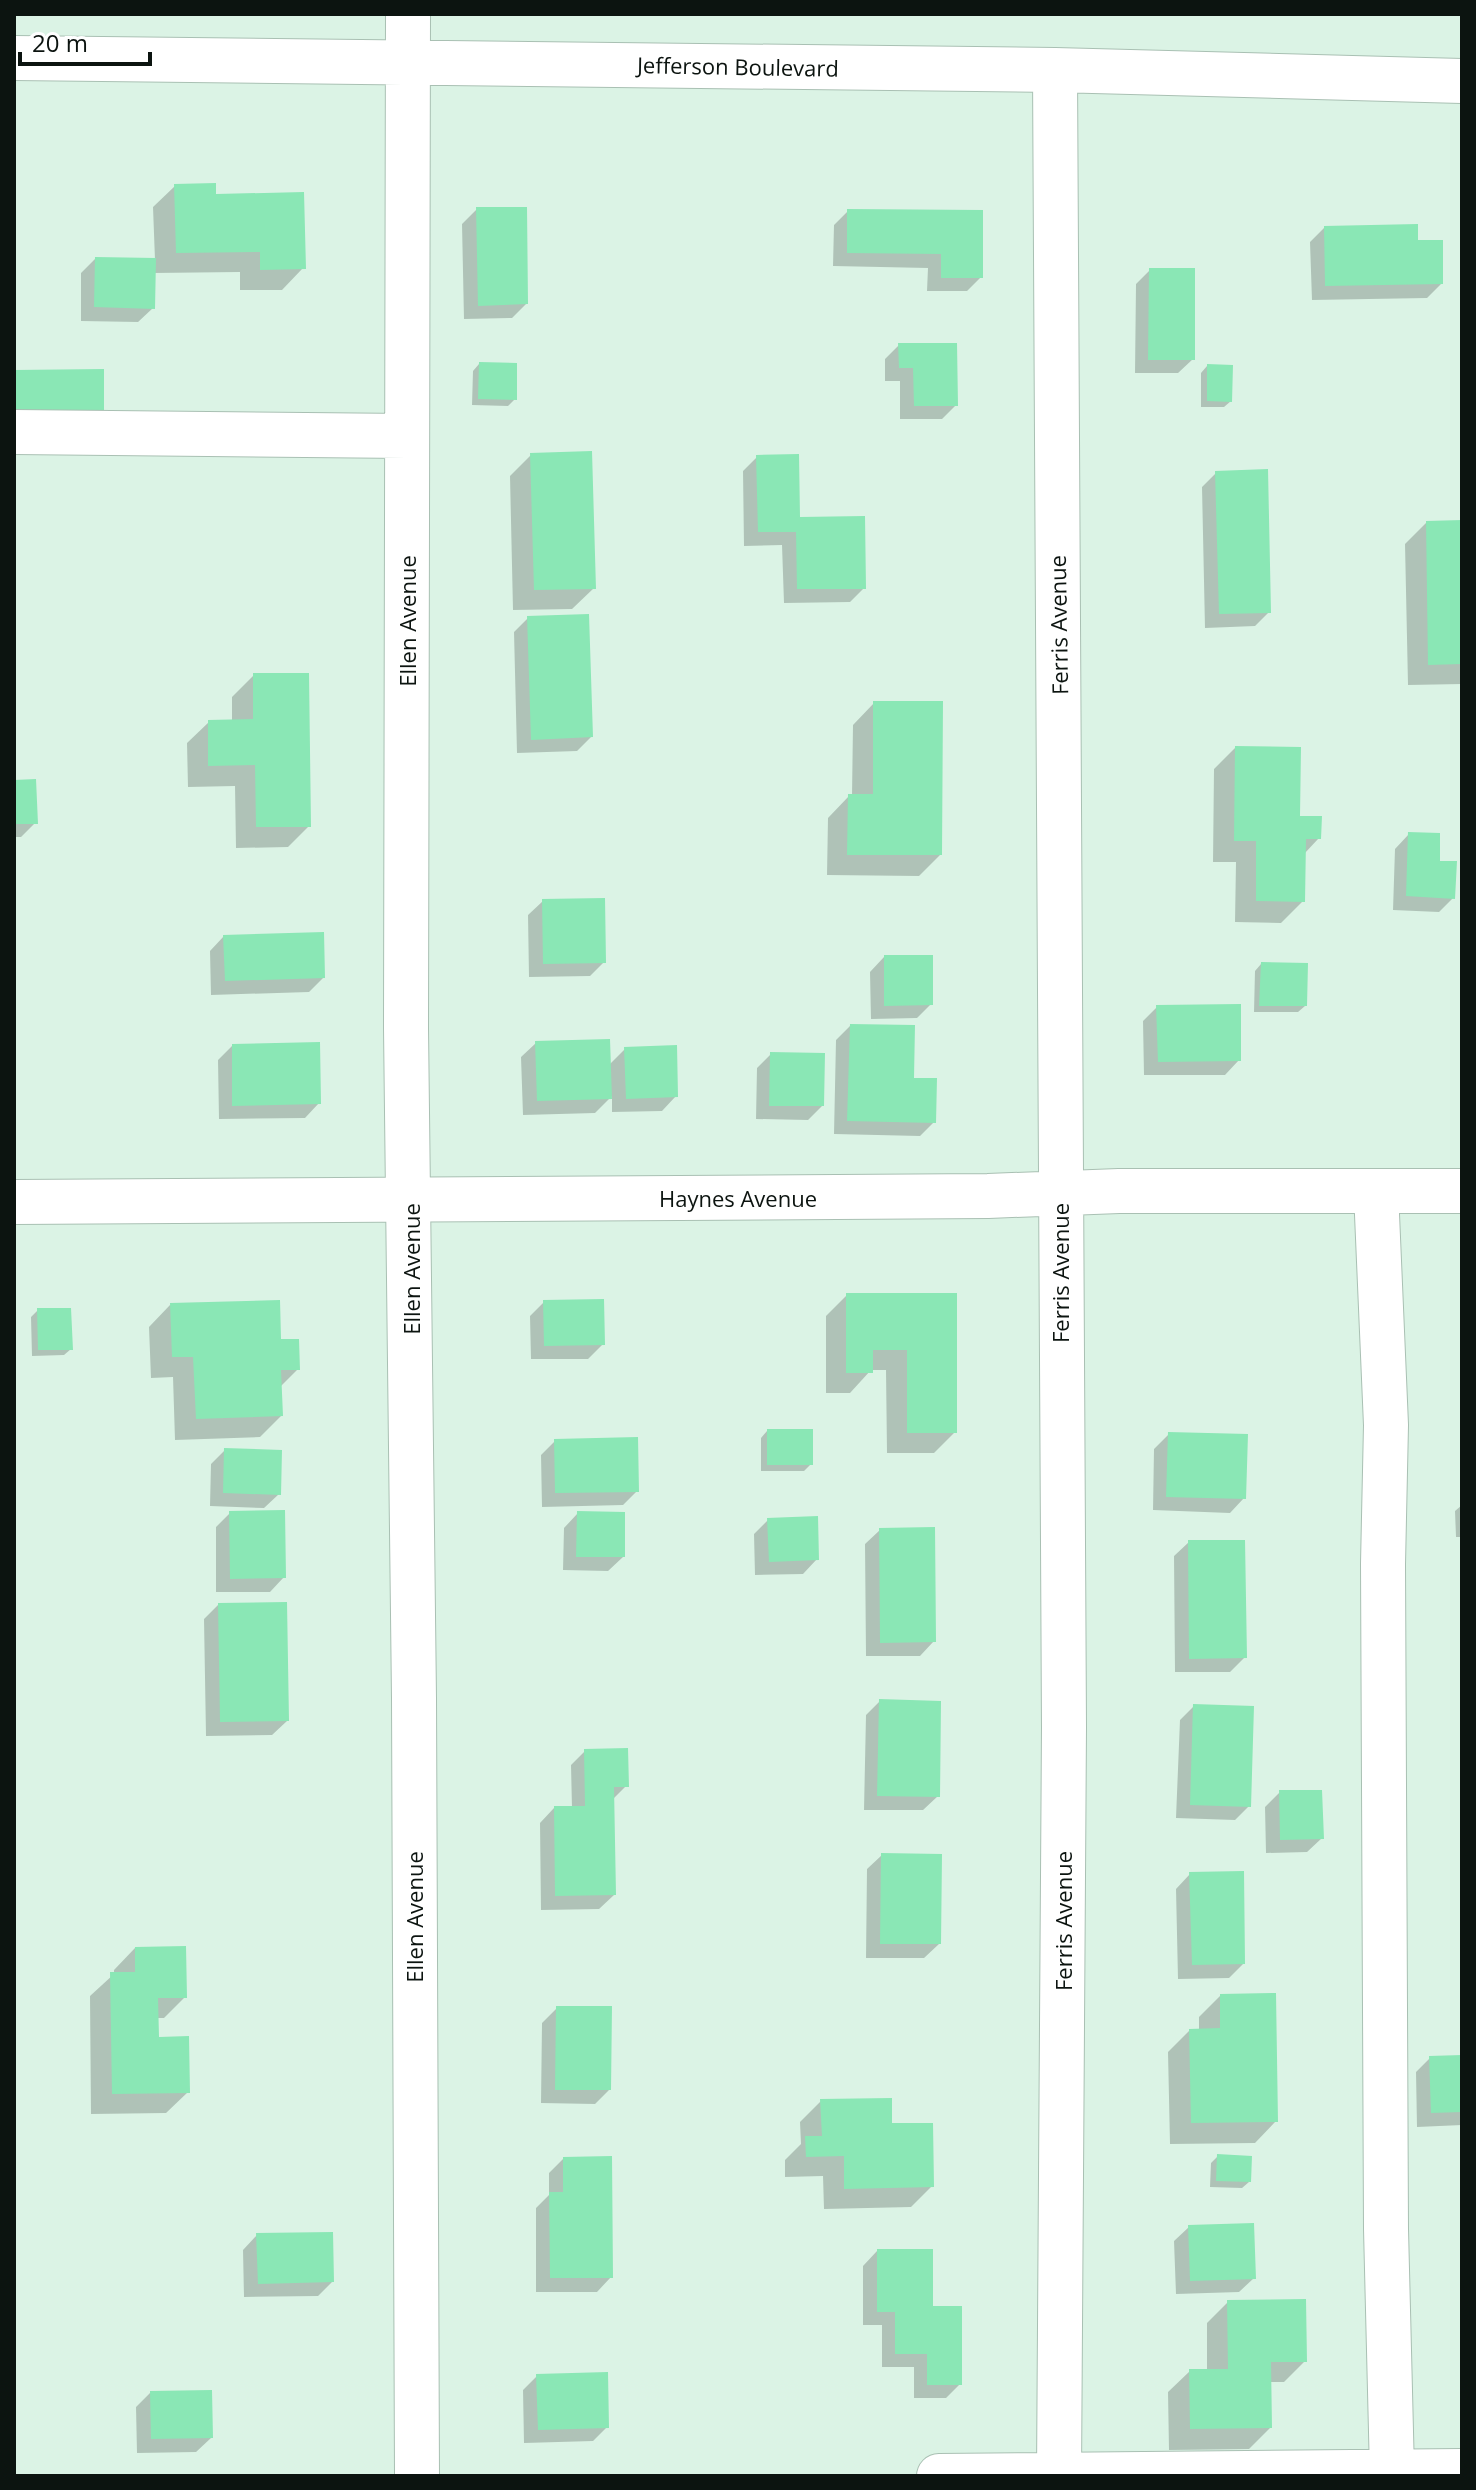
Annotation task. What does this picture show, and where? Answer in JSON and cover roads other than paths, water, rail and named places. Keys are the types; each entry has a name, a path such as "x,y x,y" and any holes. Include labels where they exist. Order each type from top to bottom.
{"street":[{"name":"Ellen Avenue","path":"408,14 406,1028 410,1201 417,2476"},
{"name":"Jefferson Boulevard","path":"14,58 1055,70 1462,81"},
{"name":"Ferris Avenue","path":"1055,70 1064,1727 1059,2475"},
{"path":"14,432 407,436"},
{"path":"1376,1191 1386,1425 1383,1579 1386,2229 1392,2472"},
{"name":"Haynes Avenue","path":"14,1202 1462,1191"},
{"path":"939,2476 1462,2471"}]}
